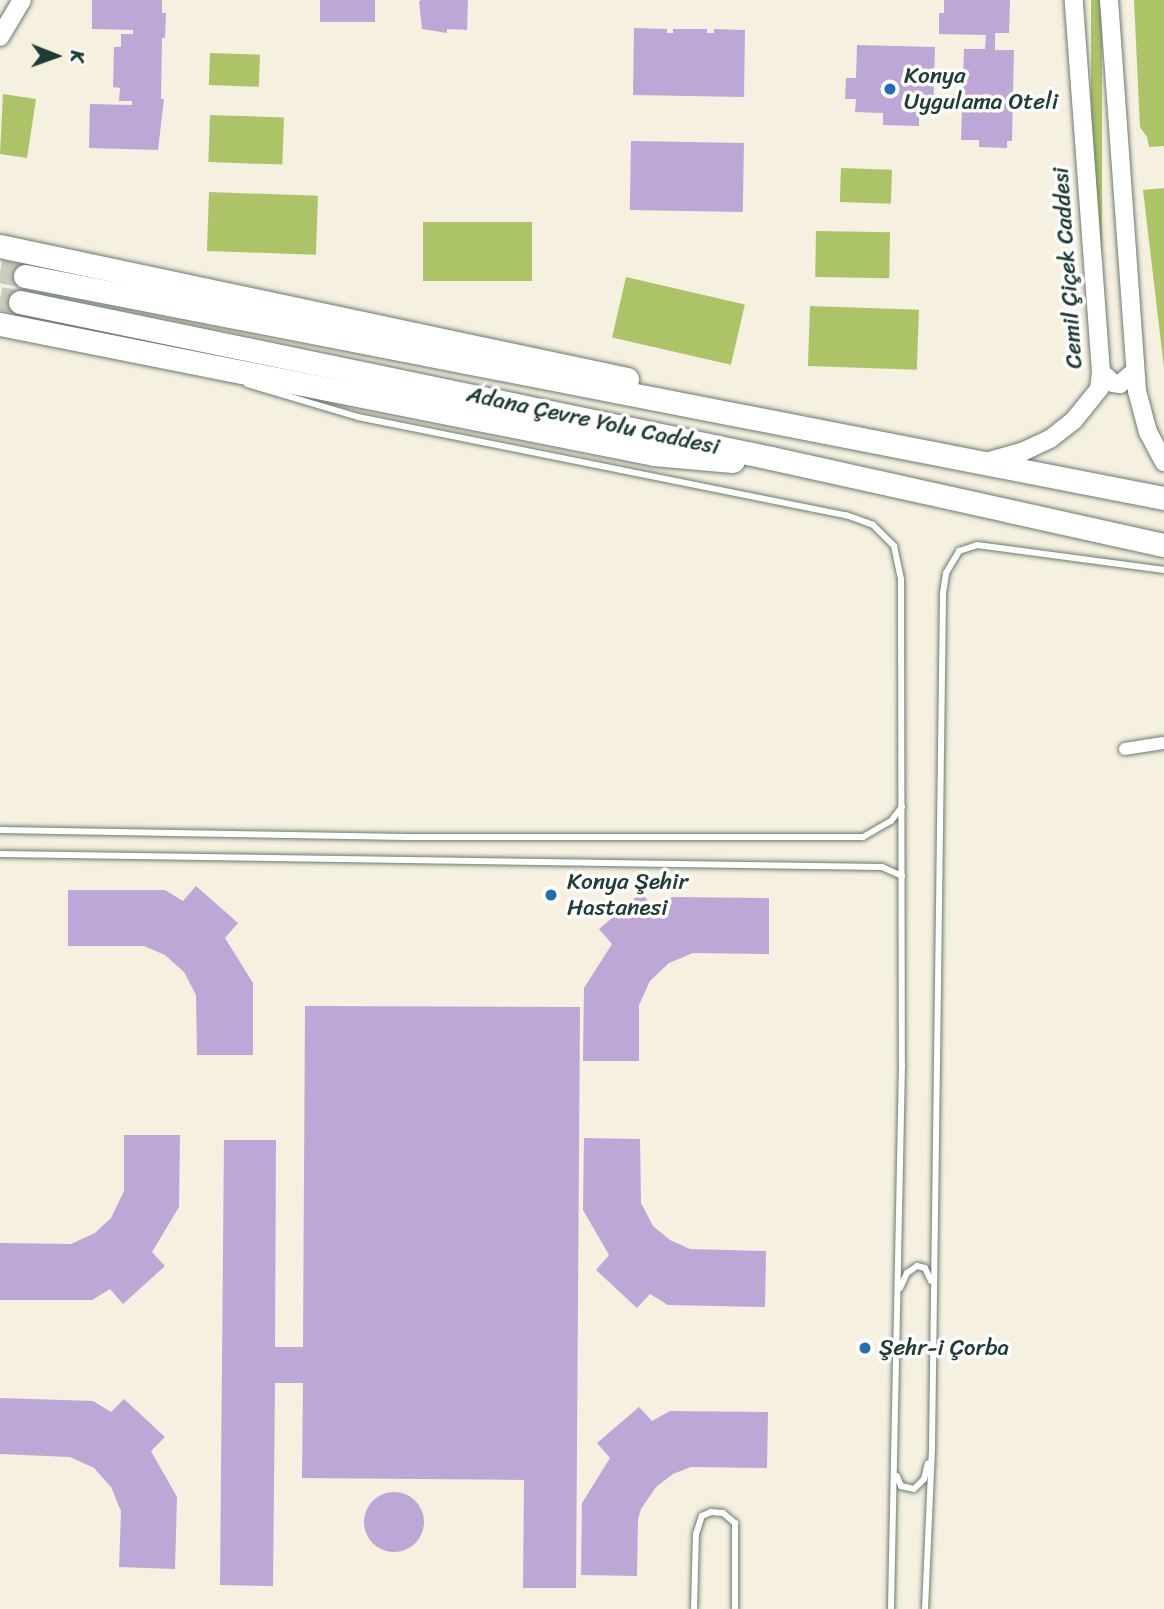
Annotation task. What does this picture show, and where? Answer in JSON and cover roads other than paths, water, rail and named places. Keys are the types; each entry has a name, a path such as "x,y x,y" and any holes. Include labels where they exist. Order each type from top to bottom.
{"highway":[{"path":"0,247 612,375 747,418"},
{"name":"Adana Çevre Yolu Caddesi","path":"25,276 1164,498"},
{"name":"Adana Çevre Yolu Caddesi","path":"20,302 771,458 1164,545"},
{"path":"0,324 200,366 674,457 712,460 771,458"}],"street":[{"path":"0,37 22,0"},
{"name":"Cemil Çiçek Caddesi","path":"980,463 1022,452 1056,434 1099,389 1101,372 1074,0"},
{"path":"1109,0 1135,372 1143,421 1164,461"},
{"path":"1101,372 1113,383 1120,384 1135,372"},
{"path":"1125,749 1164,743"}],"lane":[{"path":"200,366 278,395 358,417 846,515 873,525 894,546 901,579 902,876 898,1293 891,1609"},
{"path":"925,1609 932,1448 943,593 946,573 960,551 977,545 1164,570"},
{"path":"0,830 406,837 863,837 875,833 891,821 902,807"},
{"path":"0,854 882,867 902,876"},
{"path":"898,1293 907,1273 917,1266 925,1268 930,1275 934,1296"},
{"path":"895,1464 901,1486 914,1489 924,1479 932,1448"},
{"path":"694,1609 696,1534 702,1516 711,1512 723,1513 734,1523 734,1609"}],"tunnel":[{"path":"0,271 25,276"},
{"path":"0,298 20,302"}],"place":[{"name":"Konya Uygulama Oteli","path":"890,89"},
{"name":"Konya Şehir Hastanesi","path":"551,895"},
{"name":"Şehr-i Çorba","path":"865,1348"}]}
